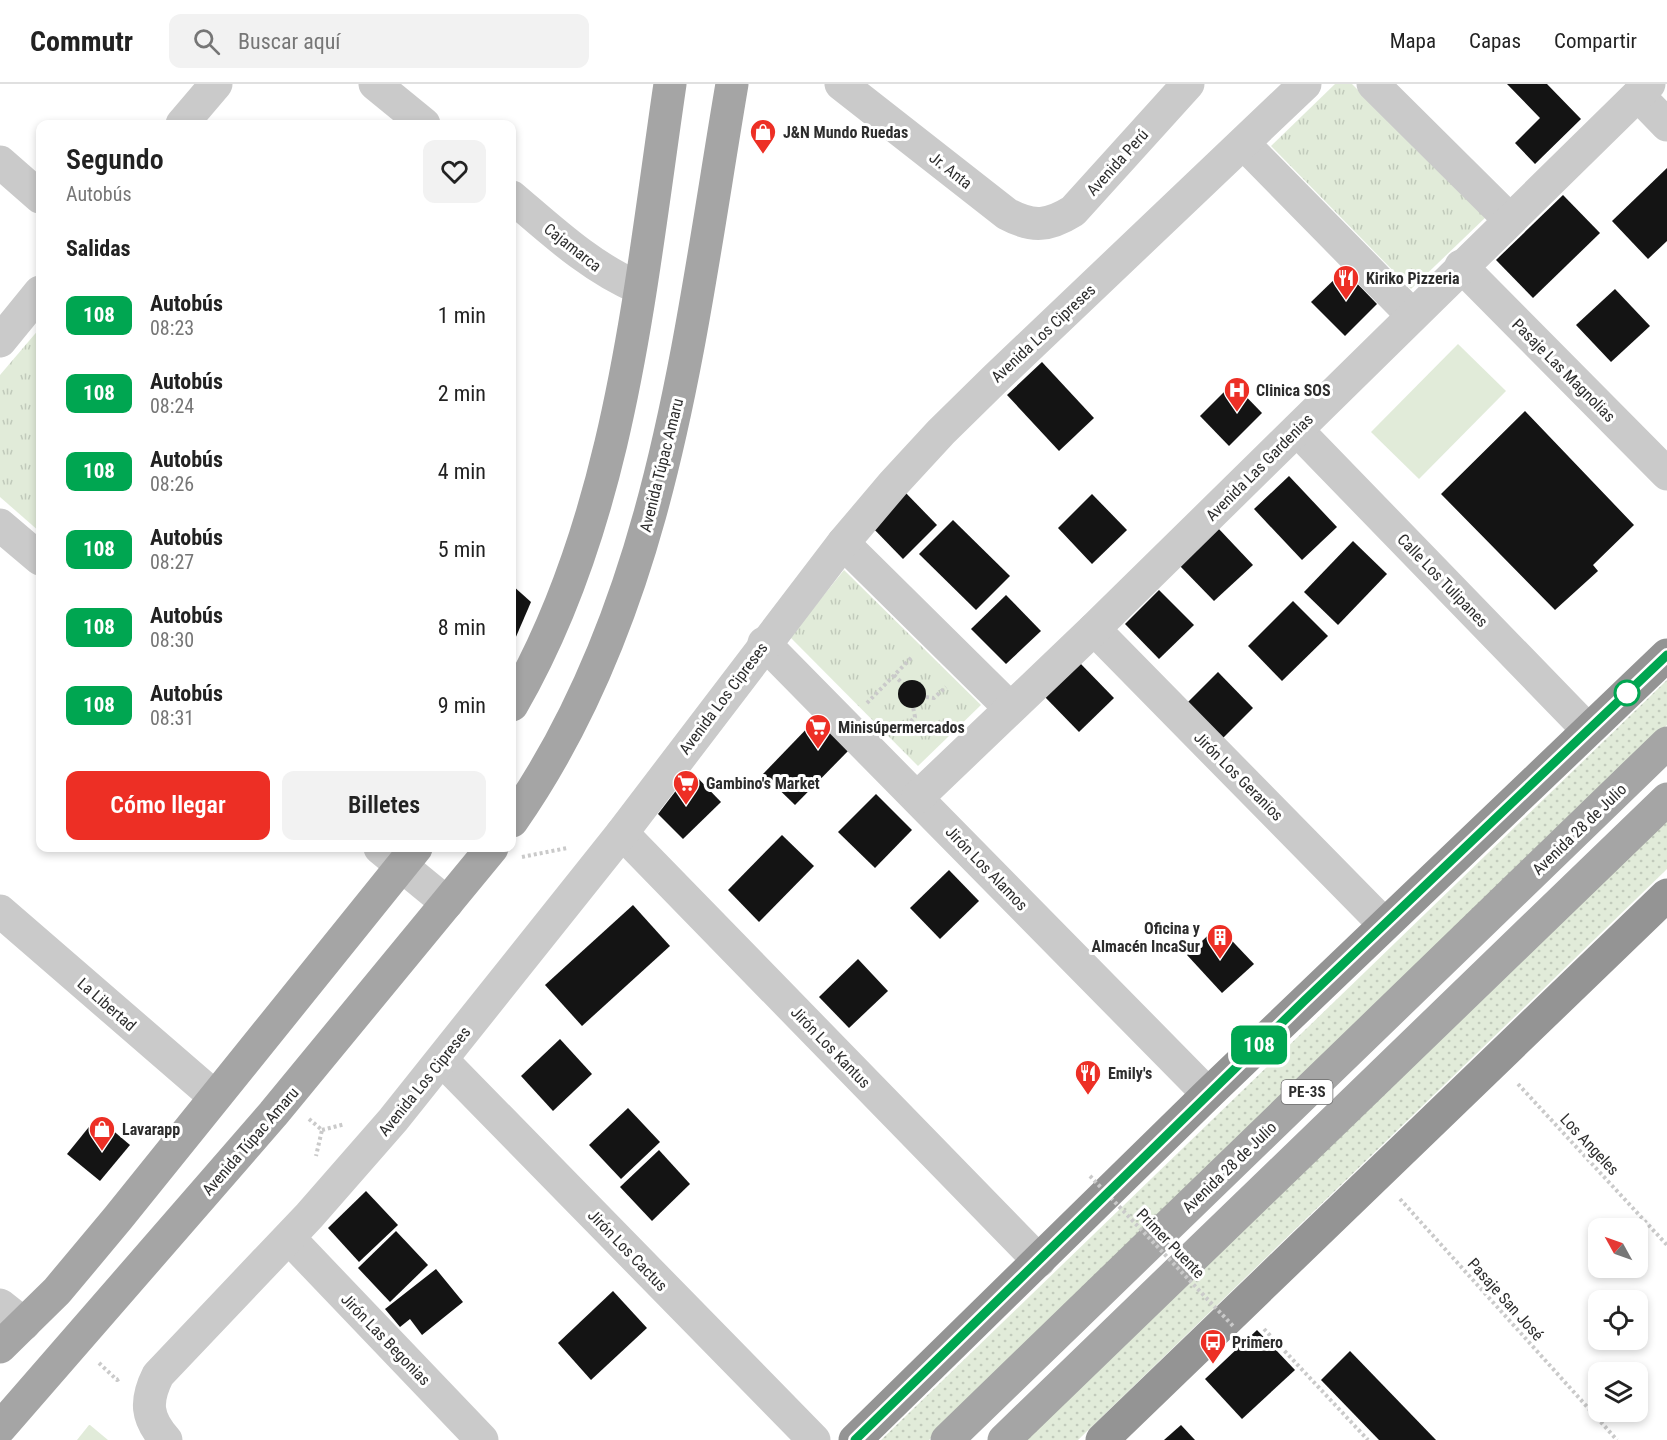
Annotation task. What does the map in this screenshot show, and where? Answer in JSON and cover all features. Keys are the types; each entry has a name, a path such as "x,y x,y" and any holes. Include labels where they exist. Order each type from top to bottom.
{"highway":[{"path":"855,1440 1208,1094 1667,655"},
{"path":"1102,1440 1238,1316 1378,1173 1667,895"}],"main road":[{"path":"516,697 548,634 591,512 628,367 670,84"},
{"name":"Avenida Túpac Amaru","path":"516,815 558,749 579,708 620,613 644,537 672,426 732,84"},
{"name":"Avenida 28 de Julio","path":"947,1440 1667,743"},
{"name":"PE-3S","path":"1004,1440 1667,799"},
{"name":"Avenida Túpac Amaru","path":"0,1428 286,1099 447,903 504,853"},
{"path":"0,1347 12,1314 118,1218 214,1097 399,854"}],"street":[{"path":"185,120 216,84"},
{"path":"375,84 419,120"},
{"name":"Jr. Anta","path":"841,84 1007,214 1020,222 1037,224"},
{"name":"Avenida Perú","path":"1037,224 1055,222 1073,211 1188,84"},
{"name":"Avenida Los Cipreses","path":"158,1375 289,1238 442,1060 622,833 764,643 843,543 948,424 1305,84"},
{"path":"1373,84 1509,219"},
{"path":"1644,89 1667,124"},
{"name":"Avenida Las Gardenias","path":"918,797 1094,629 1461,266 1644,89"},
{"path":"1244,144 1412,315"},
{"path":"0,162 36,194"},
{"name":"Cajamarca","path":"516,200 591,263 612,276 639,288"},
{"name":"Pasaje Las Magnolias","path":"1461,266 1667,474"},
{"path":"0,341 36,297"},
{"name":"Calle Los Tulipanes","path":"1297,430 1588,729"},
{"path":"0,525 36,556"},
{"path":"843,543 1010,708"},
{"name":"Jirón Los Geranios","path":"1094,629 1384,924"},
{"name":"Jirón Los Alamos","path":"764,643 1208,1094"},
{"name":"Jirón Los Kantus","path":"622,833 1040,1261"},
{"path":"399,854 447,903"},
{"name":"La Libertad","path":"0,911 214,1097"},
{"name":"Jirón Los Cactus","path":"442,1060 814,1440"},
{"name":"Jirón Las Begonias","path":"289,1238 482,1440"},
{"path":"158,1375 150,1390 148,1407 152,1424 166,1440"}],"path":[{"path":"845,724 935,634"},
{"path":"894,675 902,683"},
{"path":"516,852 573,847"},
{"name":"Los Angeles","path":"1495,1059 1667,1245"},
{"path":"286,1099 322,1130 315,1165"},
{"name":"Pasaje San José","path":"1378,1173 1617,1440"},
{"name":"Primer Puente","path":"1090,1176 1368,1440"},
{"path":"75,1343 117,1380 143,1361 158,1375"}],"green space":[{"path":"1335,84 1352,84 1486,217 1411,289 1271,146"},
{"path":"36,333 36,528 0,497 0,375"},
{"path":"1458,344 1506,391 1419,479 1371,432"},
{"path":"844,570 981,705 918,766 790,637"},
{"path":"1667,680 1667,725 929,1440 881,1440"},
{"path":"1667,816 1667,869 1078,1440 1021,1440"},
{"path":"90,1425 108,1440 77,1440"}],"building":[{"path":"1507,84 1547,84 1581,119 1535,164 1515,143 1540,118"},
{"path":"1667,168 1667,241 1648,259 1612,221"},
{"path":"1563,195 1600,233 1533,298 1496,260"},
{"path":"1344,270 1377,304 1345,336 1311,302"},
{"path":"1615,289 1650,326 1611,362 1576,325"},
{"path":"1042,362 1094,418 1059,451 1007,395"},
{"path":"1233,383 1262,413 1229,446 1200,416"},
{"path":"1525,411 1634,525 1593,565 1598,571 1555,610 1441,494"},
{"path":"1289,476 1337,527 1302,560 1254,509"},
{"path":"903,490 937,525 903,559 868,523"},
{"path":"1092,494 1127,530 1092,564 1058,528"},
{"path":"953,520 1010,576 976,610 919,554"},
{"path":"1218,528 1253,565 1214,601 1179,565"},
{"path":"1353,541 1387,574 1338,625 1304,592"},
{"path":"516,589 531,602 516,637"},
{"path":"1159,590 1194,625 1159,659 1125,624"},
{"path":"1006,595 1041,631 1006,664 971,629"},
{"path":"1293,601 1328,636 1282,681 1248,646"},
{"path":"1079,662 1114,698 1079,732 1044,696"},
{"path":"1218,672 1253,708 1219,742 1184,706"},
{"path":"912,680 922,684 926,694 922,704 912,708 902,704 898,694 902,684"},
{"path":"817,718 849,750 795,805 763,774"},
{"path":"691,771 721,802 683,839 658,814"},
{"path":"876,794 912,830 875,868 838,832"},
{"path":"782,835 814,866 759,922 728,890"},
{"path":"949,870 979,901 940,939 910,908"},
{"path":"633,905 670,946 582,1026 545,985"},
{"name":"Oficina y Almacén IncaSur","path":"1218,926 1254,964 1222,993 1187,955"},
{"path":"858,959 888,991 849,1028 819,997"},
{"path":"560,1039 592,1074 553,1111 521,1076"},
{"path":"628,1108 660,1142 621,1179 589,1145"},
{"path":"97,1117 130,1145 100,1181 67,1154"},
{"path":"659,1150 690,1184 652,1221 620,1187"},
{"path":"366,1191 398,1225 359,1262 328,1228"},
{"path":"396,1231 428,1265 390,1302 358,1268"},
{"path":"436,1269 463,1302 422,1335 410,1319 400,1327 385,1309"},
{"path":"613,1291 647,1328 591,1380 558,1343"},
{"path":"1257,1330 1295,1370 1242,1419 1205,1379"},
{"path":"1350,1351 1436,1440 1379,1440 1321,1380"},
{"path":"1181,1425 1195,1440 1164,1440"}],"bus line":[{"name":"108","path":"855,1440 1304,1001 1667,655"}],"place":[{"name":"J&N Mundo Ruedas","path":"763,155"},
{"name":"Kiriko Pizzeria","path":"1346,301"},
{"name":"Clinica SOS","path":"1237,413"},
{"name":"Minisúpermercados","path":"818,750"},
{"name":"Gambino's Market","path":"686,806"},
{"name":"Oficina y Almacén IncaSur","path":"1220,960"},
{"name":"Emily's","path":"1088,1096"},
{"name":"Lavarapp","path":"102,1152"},
{"name":"Primero","path":"1213,1365"}]}
